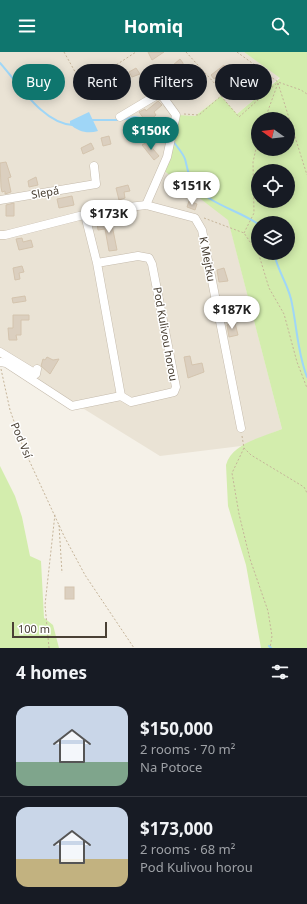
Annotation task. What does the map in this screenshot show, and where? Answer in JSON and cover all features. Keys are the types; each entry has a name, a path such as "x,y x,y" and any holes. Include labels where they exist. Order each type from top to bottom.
{"street":[{"path":"120,117 157,95 163,97 175,113 176,117 167,157 146,205"},
{"name":"Slepá","path":"0,200 96,184 94,166"},
{"path":"0,234 5,235 103,210 146,205 160,207 195,218"},
{"path":"1,362 6,363 72,406 121,396 97,263 85,215"},
{"name":"K Mejtku","path":"195,218 202,230 240,428"},
{"name":"Pod Kulivou horou","path":"97,263 138,256 149,258 152,264 176,388 174,392 131,402 121,396"},
{"path":"0,352 36,374 37,368"}],"path":[{"path":"64,52 78,77 93,80 136,52"},
{"path":"186,52 215,84"},
{"path":"237,52 278,82 301,90 307,94"},
{"path":"272,87 278,82"},
{"path":"267,112 278,82"},
{"path":"278,82 307,175"},
{"path":"176,117 187,113 200,115 217,100"},
{"path":"224,100 239,117 258,100"},
{"path":"244,233 254,214 253,162 254,156"},
{"path":"195,218 206,218 244,233 259,255 269,288 284,314 297,362 307,388"},
{"name":"Pod Vsí","path":"1,362 4,390 23,447 59,524"},
{"path":"240,428 244,448 232,474 239,514 250,559 268,611 272,636 270,648"},
{"path":"244,448 252,455 304,487 307,493"},
{"path":"49,648 45,605 55,514"},
{"path":"59,524 62,573"},
{"path":"59,524 85,574 134,648"}],"shaded area":[{"path":"0,52 244,52 261,64 215,64 216,100 195,116 163,170 228,219 282,429 241,446 160,456 0,357"},
{"path":"272,71 280,77 272,84"},
{"path":"225,100 253,100 237,114"}],"green space":[{"path":"244,52 307,52 307,648 261,648 246,565 228,506 226,465 229,457 241,446 282,429 228,220 163,170 176,115 195,116 216,100 225,100 237,114 254,100 272,100 272,85 280,78 272,72 272,64 261,64"},
{"path":"0,466 15,496 22,517 30,556 41,561 44,618 53,625 59,648 0,648"}],"water":[{"path":"89,112 98,131 83,132 70,124 70,121"}],"building":[{"path":"148,52 164,52 152,60"},
{"path":"180,59 183,63 183,64 174,64"},
{"path":"136,68 139,74 132,77 131,71"},
{"path":"215,72 215,78 214,79 211,75"},
{"path":"158,101 162,105 154,112 156,115 147,123 139,112 145,109 146,111"},
{"path":"109,136 111,144 103,146 101,138"},
{"path":"147,142 159,156 154,160 142,145"},
{"path":"91,143 94,149 83,154 81,148"},
{"path":"6,162 11,177 8,178 11,192 5,194 5,191 2,192 1,187 0,163"},
{"path":"36,177 38,185 29,187 28,181"},
{"path":"128,185 130,191 124,192 125,198 119,200 116,188"},
{"path":"72,196 74,205 59,208 57,199"},
{"path":"189,201 197,204 195,210 187,207"},
{"path":"14,203 14,216 6,216 6,205"},
{"path":"111,220 117,250 109,251 105,229 98,230 97,223"},
{"path":"22,238 23,242 31,240 33,247 19,250 16,239"},
{"path":"22,266 24,272 19,273 20,279 15,280 13,268"},
{"path":"224,268 228,281 219,282 217,270"},
{"path":"25,296 26,301 13,303 12,298"},
{"path":"230,305 235,310 230,315 225,310"},
{"path":"13,315 29,315 29,320 21,320 21,335 16,335 17,340 9,340 8,328 13,328"},
{"path":"235,323 238,335 229,337 227,325"},
{"path":"190,356 192,365 202,363 204,372 188,378 184,357"},
{"path":"47,357 53,360 59,359 50,374 41,366 43,359 45,360"},
{"path":"65,587 74,587 74,599 65,599"}],"waterway":[{"path":"0,63 32,102 52,118 62,123 73,125"},
{"path":"92,120 119,120 135,117 145,119"},
{"path":"150,119 158,120 169,136"},
{"path":"173,141 184,157 190,178 197,188 213,201 251,220"},
{"path":"276,260 291,299 299,348 307,377"}]}
